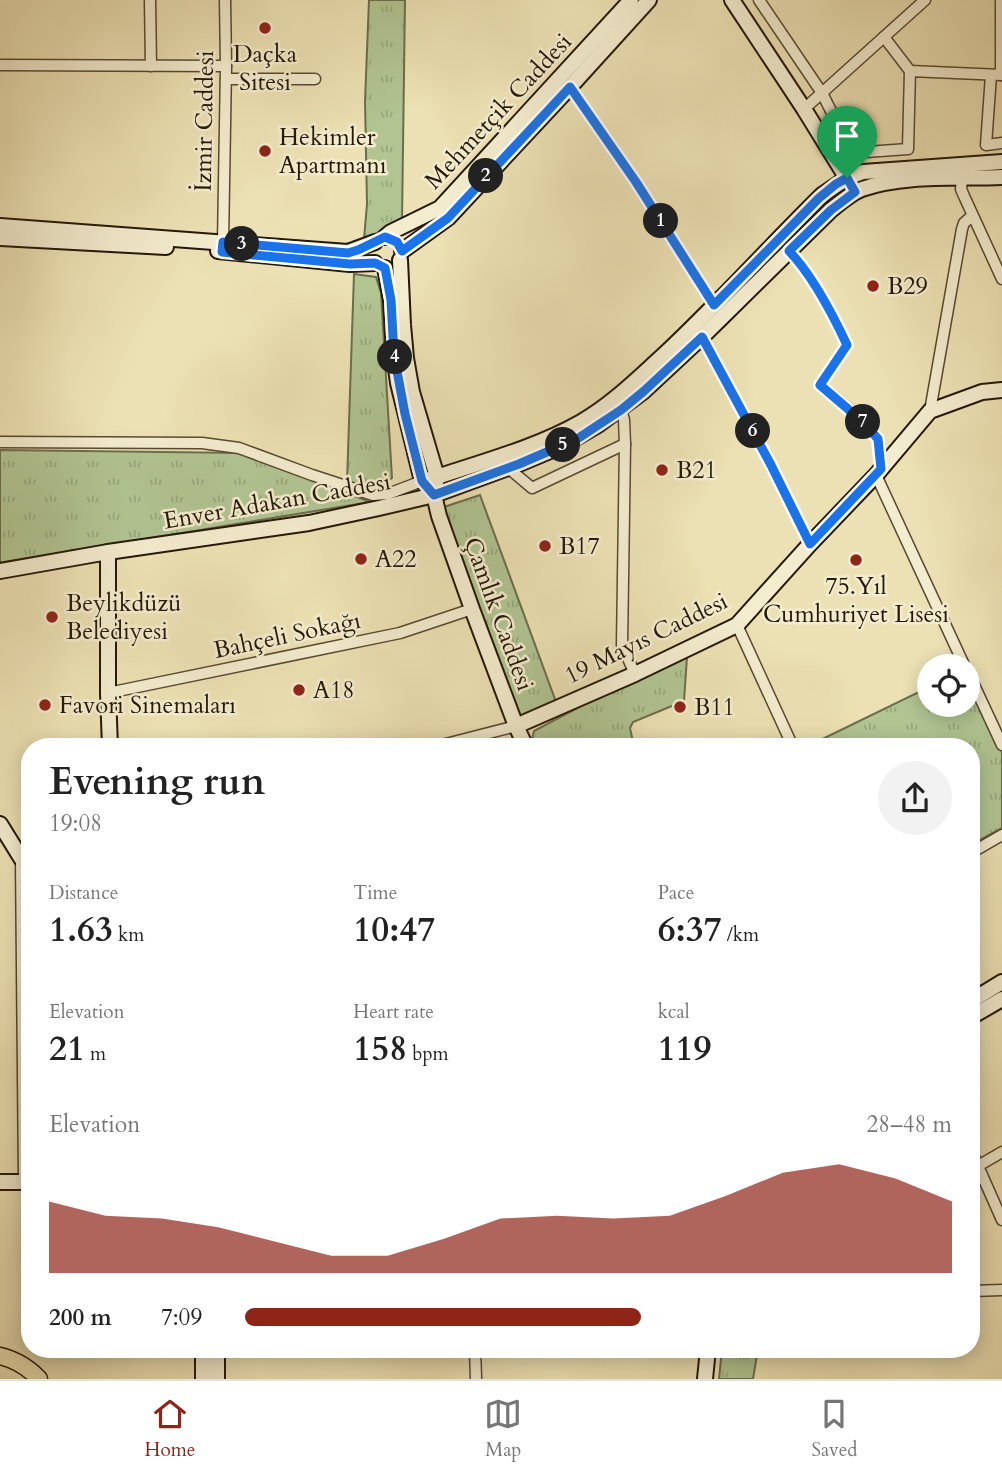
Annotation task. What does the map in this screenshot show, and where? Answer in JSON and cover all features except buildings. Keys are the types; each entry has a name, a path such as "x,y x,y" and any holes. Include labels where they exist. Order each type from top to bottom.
{"main road":[{"name":"Mehmetçik Caddesi","path":"0,238 348,253 380,240 440,208 631,0"},
{"name":"Mehmetçik Caddesi","path":"401,256 448,218 649,0"},
{"path":"733,0 855,192"},
{"name":"Enver Adakan Caddesi","path":"422,481 531,445 582,422 626,390 675,345 819,198 836,184 863,172 1002,162"},
{"name":"Enver Adakan Caddesi","path":"0,571 108,552 309,523 434,495 507,467 570,442 621,410 702,337 831,210 855,192 890,182 946,177 1002,177"},
{"name":"Mehmetçik Caddesi","path":"0,226 380,265"},
{"path":"380,240 397,242 401,256 403,325 412,392 437,477 434,495 422,481 398,383 391,300 380,265 371,255 373,246 380,240"},
{"path":"380,265 393,267 401,256"},
{"name":"19 Mayıs Caddesi","path":"516,726 635,674 737,625 879,472 930,411 982,392 1002,390"},
{"name":"Çamlık Caddesi","path":"434,495 472,609 522,738"},
{"path":"108,552 110,738"},
{"path":"0,824 21,853"},
{"path":"980,995 1002,982"},
{"path":"980,1012 1002,999"},
{"path":"0,1182 21,1182"},
{"path":"0,1356 26,1367 39,1379"},
{"path":"203,1358 203,1379"},
{"path":"217,1358 217,1379"},
{"path":"705,1379 707,1358"},
{"path":"0,1367 24,1379"}],"street":[{"path":"150,0 150,66"},
{"name":"İzmir Caddesi","path":"223,247 225,0"},
{"path":"759,0 822,93 852,153 908,149 910,71 884,37"},
{"path":"804,109 925,0"},
{"path":"1001,0 998,75 986,145 1002,143"},
{"path":"0,65 226,66"},
{"path":"910,71 998,75"},
{"path":"226,79 315,79"},
{"path":"570,87 636,182 714,305"},
{"path":"962,178 961,189 1002,279"},
{"path":"930,411 962,229 972,216"},
{"path":"789,251 798,260 833,314 847,345 820,385 862,421 878,439 879,472 959,654"},
{"path":"702,337 810,544"},
{"path":"621,410 625,444 622,645 635,674"},
{"path":"0,442 202,443 239,448 373,495 388,494 422,481"},
{"path":"507,467 533,488 625,444"},
{"name":"Bahçeli Sokağı","path":"108,693 400,633 472,609"},
{"path":"737,625 789,738"},
{"path":"980,698 1002,746"},
{"path":"470,738 516,726"},
{"path":"980,848 1002,835"},
{"path":"980,1165 1002,1152"},
{"path":"980,1170 1002,1220"},
{"path":"980,1290 1002,1290"},
{"path":"475,1358 476,1379"}],"green space":[{"path":"369,0 405,0 402,221 364,239 367,204 365,101"},
{"path":"354,274 376,277 381,293 392,478 374,489 347,482"},
{"path":"0,450 244,453 370,502 0,563"},
{"path":"480,495 556,702 515,718 444,507"},
{"path":"687,657 684,701 633,722 630,728 632,738 532,738 534,731"},
{"path":"917,693 917,717 980,717 980,707 1002,752 1002,828 980,840 980,738 824,738"},
{"path":"721,1358 756,1358 753,1379 719,1379"}],"place":[{"name":"Daçka Sitesi","path":"265,28"},
{"name":"Hekimler Apartmanı","path":"265,151"},
{"name":"B29","path":"873,286"},
{"name":"B21","path":"662,470"},
{"name":"B17","path":"545,546"},
{"name":"A22","path":"361,559"},
{"name":"75.Yıl Cumhuriyet Lisesi","path":"856,560"},
{"name":"Beylikdüzü Belediyesi","path":"52,617"},
{"name":"A18","path":"299,690"},
{"name":"Favori Sinemaları","path":"45,705"},
{"name":"B11","path":"680,707"}],"route":[{"path":"570,87 636,182 714,305 819,198 847,178 855,192 831,210 789,251 798,260 833,314 847,345 820,385 862,421 878,439 881,469 810,544 702,337 621,410 577,439 519,464 434,495 422,481 398,383 391,300 385,268 375,263 360,265 222,252 223,242 348,253 385,237 397,242 402,251 448,218 570,87"}]}
